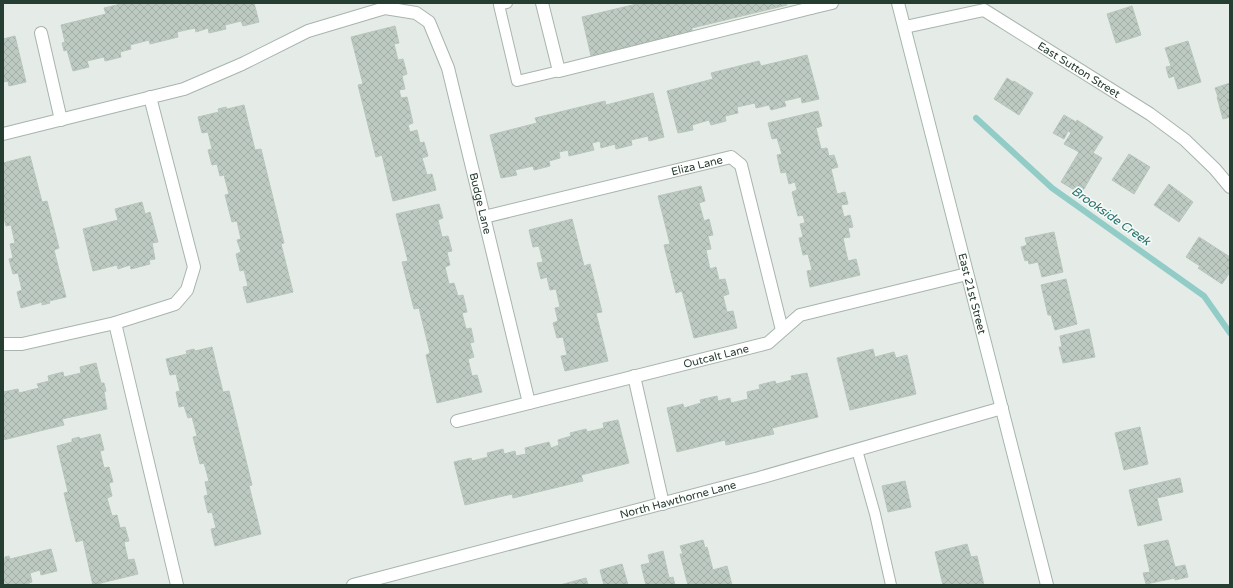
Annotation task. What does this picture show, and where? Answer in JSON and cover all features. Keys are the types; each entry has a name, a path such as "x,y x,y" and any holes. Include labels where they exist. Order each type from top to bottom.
{"street":[{"path":"542,3 559,71 810,6 832,3"},
{"name":"East 21st Street","path":"898,3 1047,585"},
{"name":"Budge Lane","path":"150,97 184,89 242,64 308,31 385,8 416,13 428,22 448,68 529,403"},
{"name":"East Sutton Street","path":"905,27 984,10 1150,114 1185,140 1215,169 1230,187"},
{"path":"40,33 61,120"},
{"path":"3,134 150,97 194,267 187,290 175,304 115,323 22,344 3,344"},
{"name":"Eliza Lane","path":"484,217 731,157 741,165 782,330"},
{"name":"Outcalt Lane","path":"457,421 768,343 800,315 967,274"},
{"path":"115,323 177,585"},
{"path":"634,376 663,504"},
{"name":"North Hawthorne Lane","path":"353,585 372,583 759,478 1002,408"}],"lane":[{"path":"507,3 499,5 517,81 559,71"},
{"path":"857,450 875,514 891,585"}],"building":[{"path":"125,3 254,3 259,22 243,26 241,21 225,25 226,29 209,33 208,28 196,32 195,28 177,32 178,37 150,44 149,40 130,45 131,49 120,52 121,57 105,61 104,57 87,61 89,67 73,71 67,50 64,51 62,43 65,42 61,25 106,14 104,8"},
{"path":"641,3 786,3 787,5 692,28 692,32 591,56 582,17"},
{"path":"1132,6 1141,35 1116,43 1107,14"},
{"path":"395,26 399,43 394,44 398,60 403,59 407,74 402,76 405,89 399,90 401,98 407,97 413,123 408,125 410,132 417,130 420,143 424,142 428,156 422,158 427,175 432,174 436,190 393,201 382,155 376,157 358,85 363,84 351,37"},
{"path":"15,36 26,82 9,86 8,81 3,82 3,39"},
{"path":"1188,41 1201,82 1178,89 1174,76 1169,78 1166,67 1171,66 1165,48"},
{"path":"807,55 819,99 802,103 801,97 784,101 786,106 771,110 769,105 756,108 755,103 737,107 738,113 725,116 726,121 711,125 709,120 692,125 693,130 678,133 667,91 713,79 711,73 759,61 761,66"},
{"path":"1007,78 1033,93 1019,115 994,99"},
{"path":"1230,83 1230,117 1223,119 1215,88"},
{"path":"653,93 664,137 649,141 648,136 631,140 632,145 616,149 615,144 601,148 600,141 592,143 594,150 569,156 568,150 559,152 560,158 549,161 550,166 534,170 533,166 515,170 517,175 501,178 490,135 537,123 535,118 605,101 606,105"},
{"path":"244,105 255,150 261,149 284,243 281,244 293,292 247,303 243,287 248,286 244,270 240,271 236,254 241,252 237,240 241,239 237,221 232,222 225,195 229,194 224,175 220,176 217,164 212,165 208,150 212,149 208,132 202,133 198,117 219,112 218,109 226,107 227,109"},
{"path":"818,111 822,126 816,128 821,149 827,148 829,156 834,155 838,167 831,169 837,194 845,192 848,204 841,205 844,217 850,215 853,227 848,228 850,237 843,238 848,261 856,259 860,275 810,287 807,271 812,270 808,254 803,255 799,238 803,237 800,224 805,223 803,215 798,216 792,192 797,190 795,182 789,184 786,172 781,173 777,155 782,154 777,138 772,139 768,123"},
{"path":"1064,115 1076,122 1077,120 1103,137 1093,153 1102,158 1081,194 1061,182 1079,152 1064,144 1071,133 1068,131 1064,139 1053,133"},
{"path":"1129,154 1150,167 1134,194 1112,180"},
{"path":"30,156 42,202 47,201 59,248 54,250 66,297 49,301 50,303 42,305 42,302 21,308 17,292 22,290 18,273 13,274 9,259 13,258 10,244 15,243 11,225 6,226 3,214 3,163"},
{"path":"1169,184 1193,202 1179,222 1154,205"},
{"path":"701,186 705,201 699,203 704,221 709,219 713,235 708,236 711,249 706,250 710,269 716,267 719,280 725,279 729,294 723,296 727,312 733,311 737,328 694,338 682,291 676,293 664,245 670,244 658,196"},
{"path":"142,202 145,214 150,212 158,242 152,243 155,259 149,260 150,264 131,269 130,265 118,269 117,265 93,271 83,229 118,220 115,209"},
{"path":"439,204 443,218 438,220 442,237 448,236 452,251 447,252 450,265 445,267 449,284 454,283 458,296 463,295 467,312 462,313 466,329 471,328 474,342 470,343 474,357 468,359 472,376 477,375 482,392 437,403 426,355 430,353 419,308 414,309 402,262 408,261 396,214"},
{"path":"572,219 584,266 590,264 602,312 596,313 608,361 565,371 561,356 567,355 563,337 557,338 553,323 558,321 555,308 560,307 556,289 550,290 547,277 541,279 537,263 543,262 539,246 533,247 529,230"},
{"path":"1054,232 1063,272 1042,277 1038,262 1029,264 1028,260 1025,261 1021,247 1027,245 1025,238"},
{"path":"1199,237 1230,257 1230,272 1222,284 1198,268 1200,266 1186,257"},
{"path":"1066,279 1077,324 1055,330 1051,315 1048,315 1041,285"},
{"path":"1089,329 1095,357 1063,363 1059,347 1062,347 1060,336"},
{"path":"212,347 223,392 229,391 252,485 249,486 261,534 215,546 211,529 216,528 212,512 208,513 204,496 208,495 205,482 209,481 204,463 200,464 193,437 197,436 192,417 188,418 184,406 179,407 176,392 180,391 176,374 170,375 166,359 187,354 186,351 194,349 195,351"},
{"path":"873,349 875,357 894,352 896,358 907,355 916,394 850,410 837,358"},
{"path":"96,363 101,383 104,383 106,391 104,392 107,409 62,419 64,425 3,440 3,392 18,389 19,393 39,388 37,384 49,381 48,376 63,372 64,377 81,373 80,367"},
{"path":"807,373 818,417 772,428 774,434 726,445 725,440 677,452 667,408 683,404 684,408 701,403 700,400 717,396 718,401 730,398 731,403 748,399 747,392 760,389 759,385 775,381 776,384 792,380 791,376"},
{"path":"618,420 629,463 581,475 583,481 513,498 512,494 465,505 454,462 471,458 472,461 488,457 487,453 503,449 504,454 515,451 516,456 526,454 525,448 549,442 551,448 559,445 558,440 571,436 570,433 586,429 587,432 604,428 603,423"},
{"path":"1140,427 1148,464 1124,470 1115,433"},
{"path":"100,434 104,450 100,451 104,468 109,467 113,482 109,483 112,496 107,498 112,516 117,515 120,528 125,527 129,541 124,542 128,560 134,559 138,574 93,585 83,540 76,542 64,493 68,492 57,446 72,442 72,439 79,437 80,439"},
{"path":"1180,478 1183,492 1157,498 1162,520 1138,526 1129,490"},
{"path":"905,481 911,507 888,512 882,486"},
{"path":"703,540 705,548 707,547 713,570 727,566 732,585 688,585 680,554 683,554 680,546"},
{"path":"1168,540 1175,567 1185,565 1188,577 1146,584 1143,573 1150,572 1144,545"},
{"path":"967,544 971,557 977,556 984,585 943,585 935,552"},
{"path":"51,549 57,571 41,575 40,570 30,573 32,582 24,585 3,585 3,560 5,560 5,557 9,556 10,559"},
{"path":"663,551 669,578 673,577 675,585 646,585 641,565 650,563 648,555"},
{"path":"622,564 628,585 604,585 600,570"},
{"path":"586,578 588,585 560,585"}],"waterway":[{"name":"Brookside Creek","path":"976,118 1052,188 1204,296 1230,333"}]}
